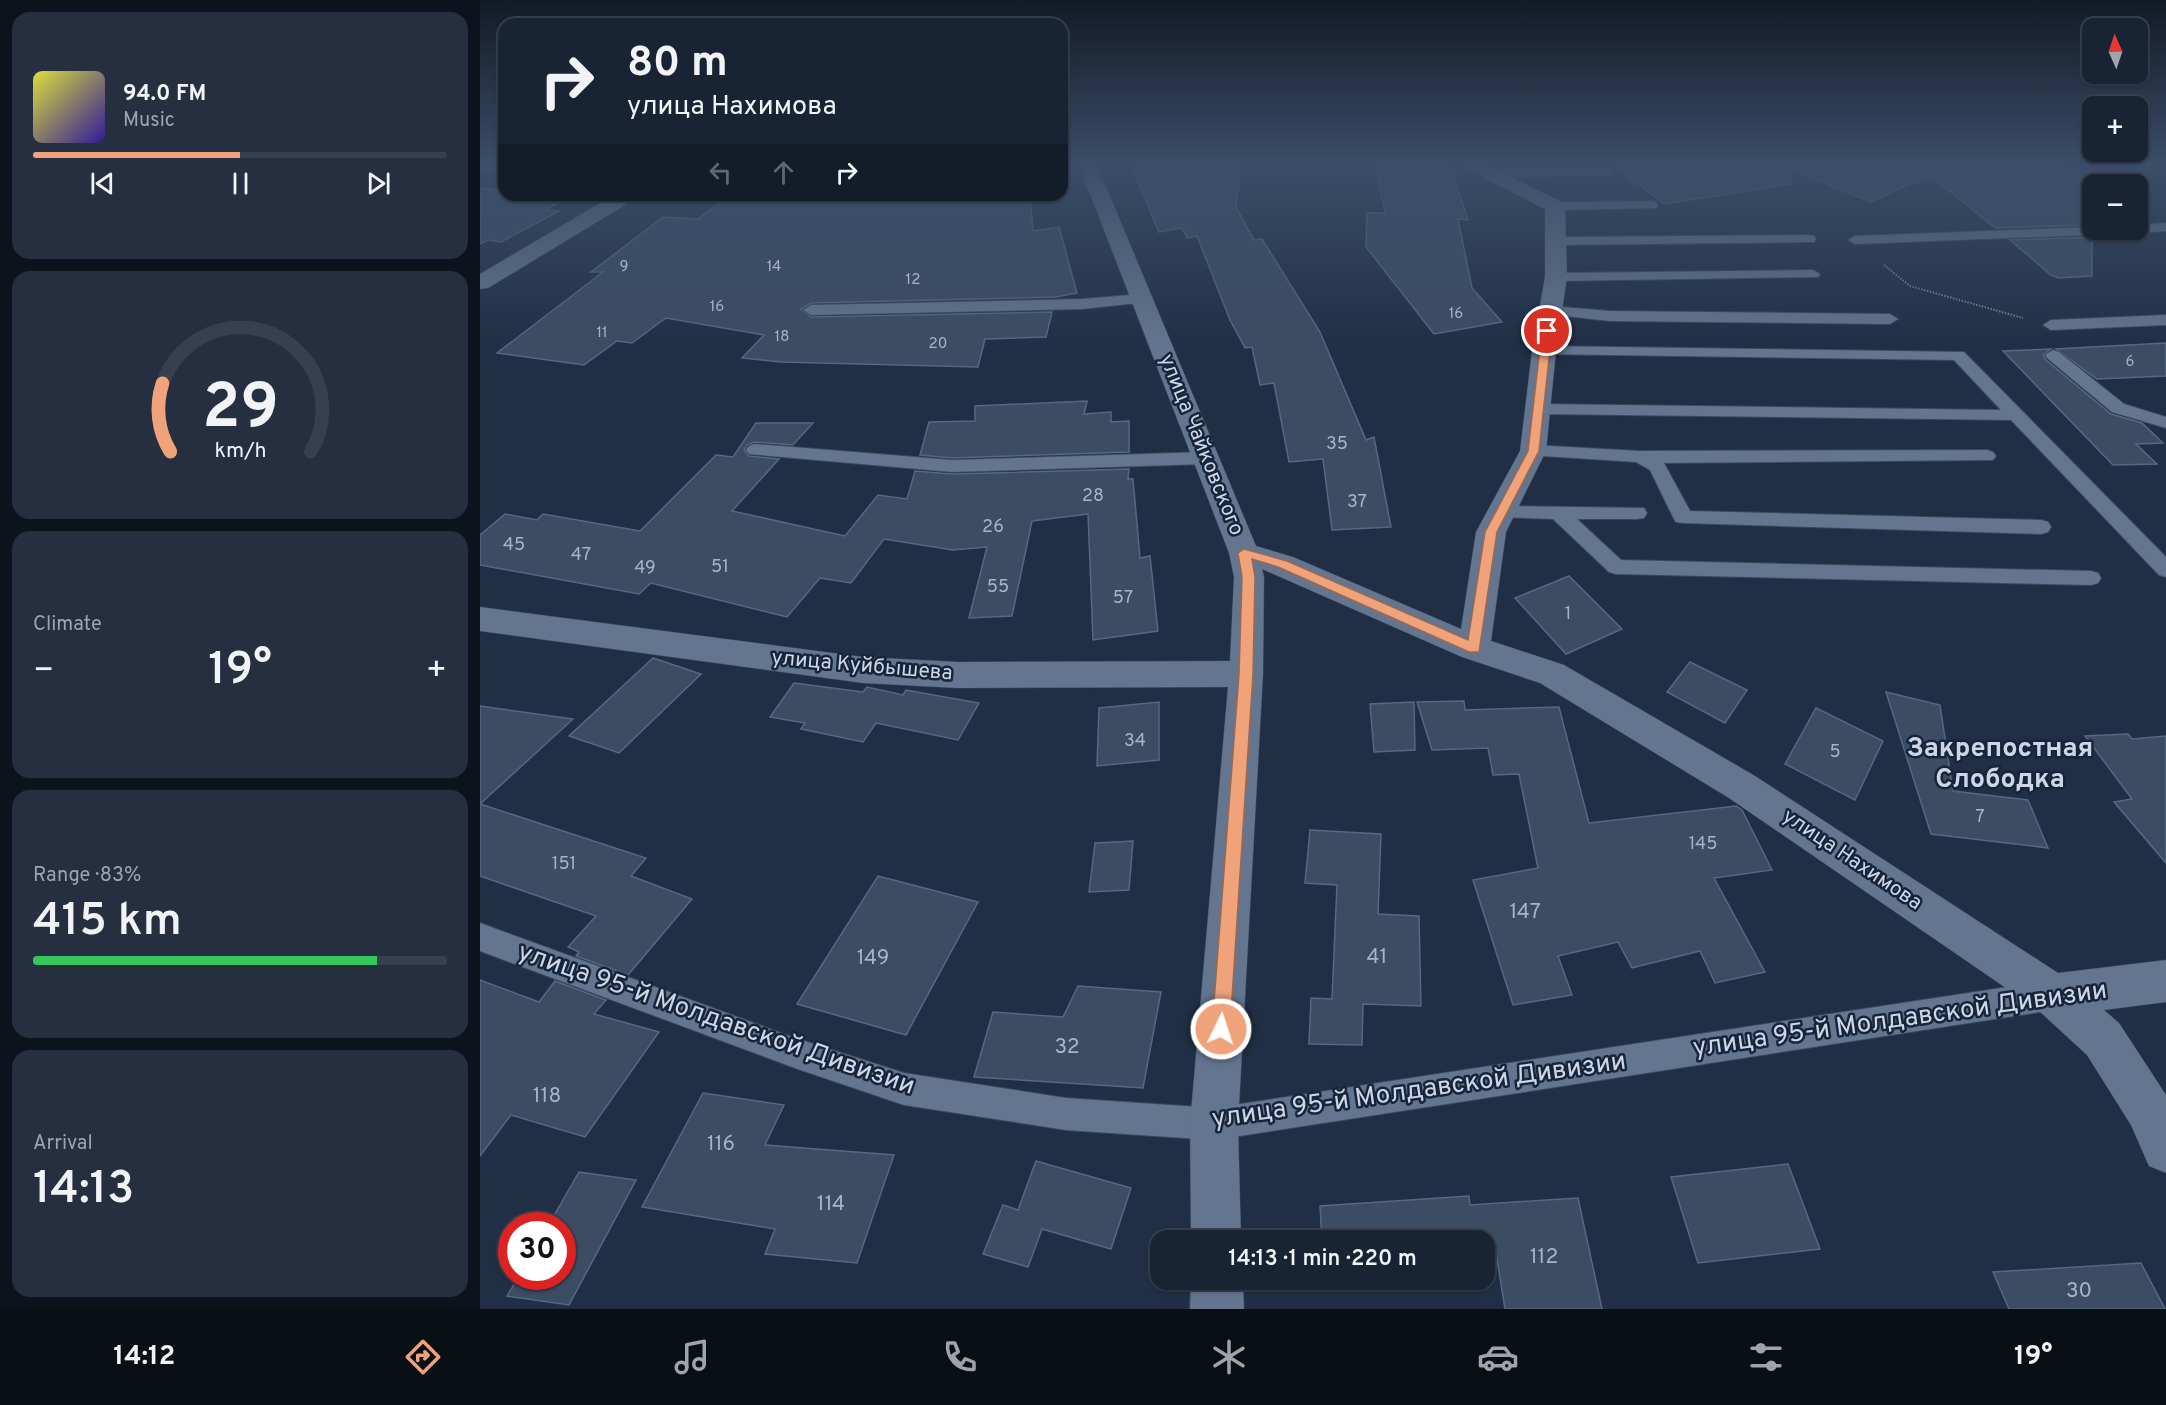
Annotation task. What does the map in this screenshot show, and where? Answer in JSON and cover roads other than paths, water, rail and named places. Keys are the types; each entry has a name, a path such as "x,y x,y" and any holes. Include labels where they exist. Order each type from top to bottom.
{"street":[{"path":"480,283 576,226"},
{"name":"улица Чайковского","path":"1109,226 1142,299 1244,553 1249,577 1246,674 1214,1124 1216,1230"},
{"path":"1474,648 1491,532 1533,451 1544,351 1556,278 1556,226"},
{"name":"улица Нахимова","path":"1244,553 1282,564 1474,648 1552,674 1742,787 2053,995 2103,1039 2148,1108 2166,1149"},
{"name":"улица Куйбышева","path":"480,619 863,670 969,675 1246,674"},
{"name":"улица 95-й Молдавской Дивизии","path":"2053,995 2166,981"},
{"path":"1217,1290 1217,1309"}],"lane":[{"path":"2148,228 2166,227"},
{"path":"1855,240 2082,231"},
{"path":"1556,241 1809,239"},
{"path":"1556,278 1813,274"},
{"path":"811,310 1082,304 1142,299"},
{"path":"1551,311 1610,316 1890,319"},
{"path":"2051,325 2166,320"},
{"path":"1544,351 1958,355 2166,570"},
{"path":"2053,355 2118,408 2166,423"},
{"path":"1539,409 2014,415"},
{"path":"755,450 952,466 1206,458"},
{"path":"1533,451 1640,457 1987,456"},
{"path":"1640,457 1657,466 1683,517 2041,527"},
{"path":"1501,512 1637,513"},
{"path":"1558,512 1616,567 2091,578"},
{"name":"улица 95-й Молдавской Дивизии","path":"480,937 795,1053 904,1089 1066,1114 1214,1124 2053,995"}],"district":[{"name":"Закрепостная Слободка","path":"2000,764"}]}
